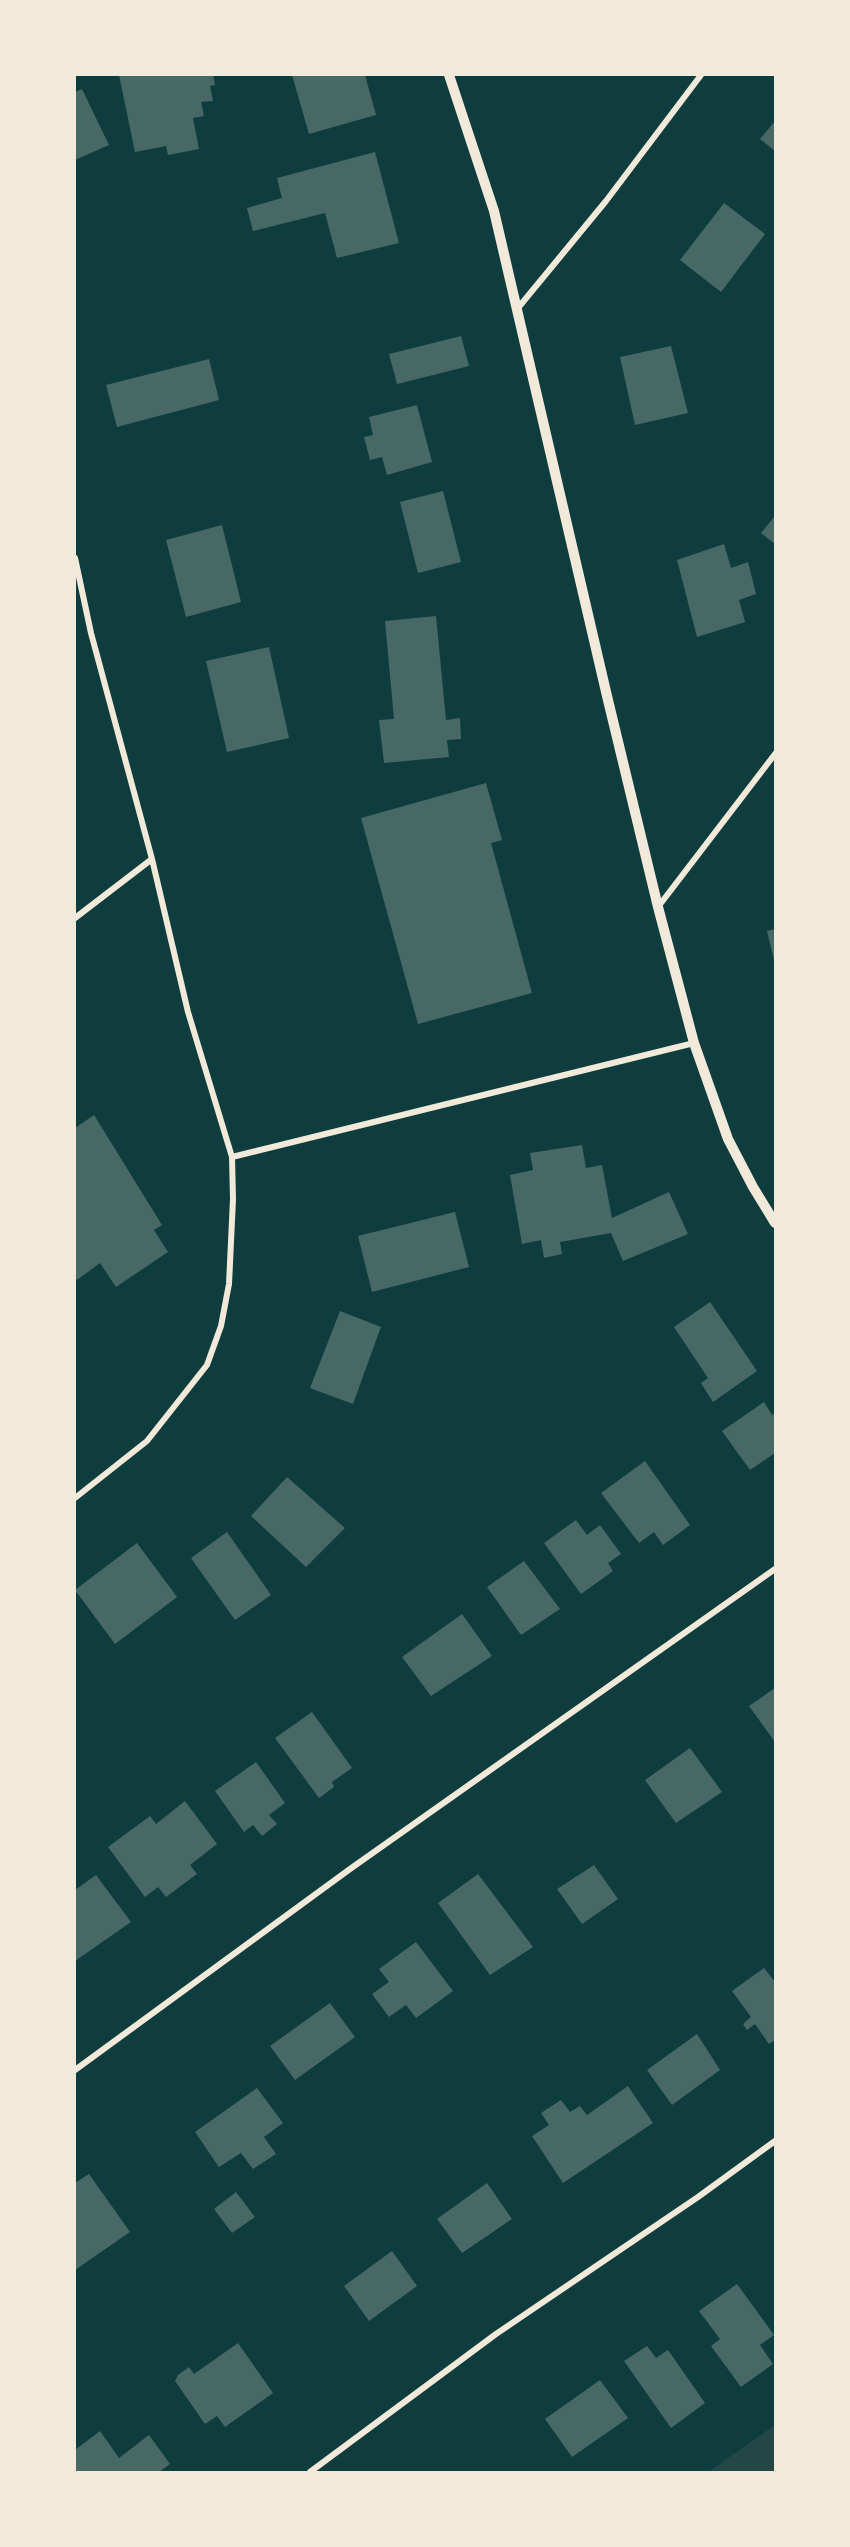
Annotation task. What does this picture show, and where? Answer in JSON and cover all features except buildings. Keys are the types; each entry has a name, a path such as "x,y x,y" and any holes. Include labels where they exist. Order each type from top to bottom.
{"street":[{"path":"449,75 494,211 658,907 693,1043 728,1139 775,1223"},
{"path":"518,308 606,201 701,75"},
{"path":"75,558 91,633 152,859 188,1011 232,1157 229,1284 221,1326 207,1365 147,1441 75,1498"},
{"path":"658,907 775,754"},
{"path":"75,918 152,859"},
{"path":"232,1157 693,1043"},
{"path":"75,2070 360,1862 775,1569"},
{"path":"310,2472 496,2334 698,2197 775,2141"}],"shaded area":[{"path":"775,2425 775,2472 708,2472"}]}
